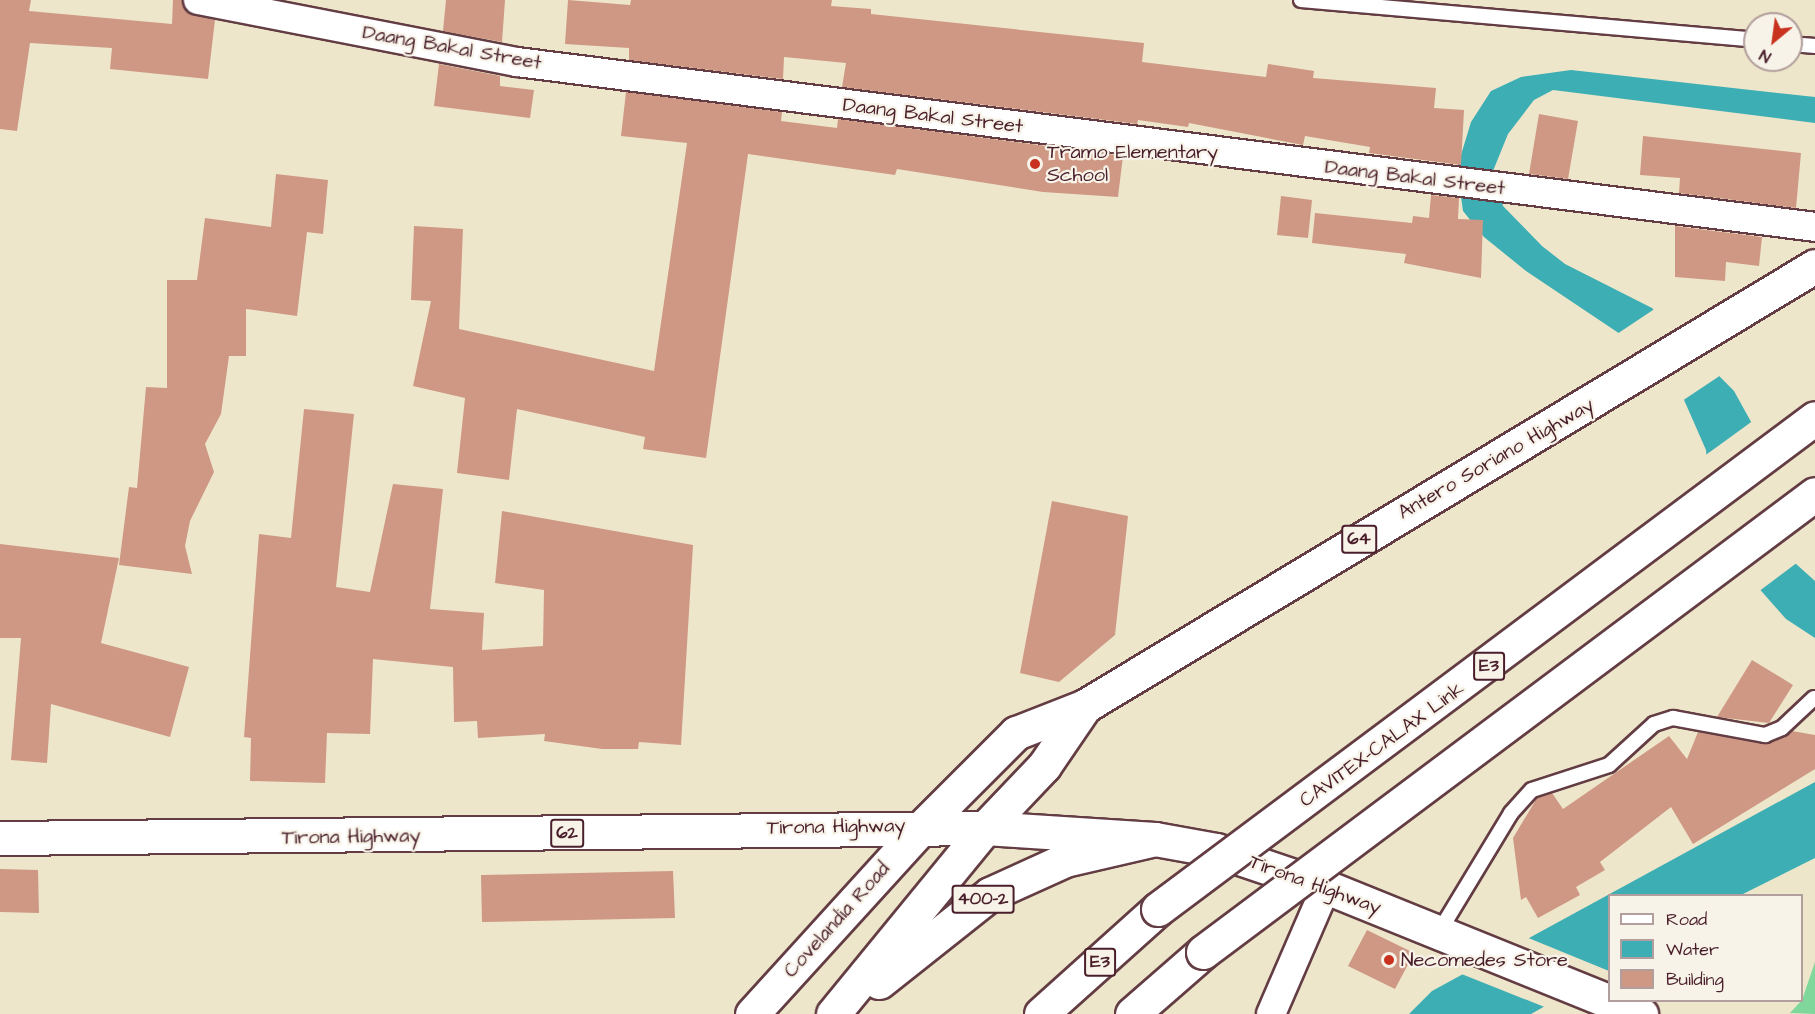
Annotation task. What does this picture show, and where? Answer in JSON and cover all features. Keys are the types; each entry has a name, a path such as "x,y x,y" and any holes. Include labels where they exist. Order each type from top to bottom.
{"main road":[{"name":"Antero Soriano Highway","path":"923,826 1016,733 1084,706 1815,266"},
{"name":"CAVITEX–CALAX Link","path":"1041,1014 1158,909 1815,418"},
{"path":"1132,1014 1203,952 1815,494"},
{"name":"Antero Soriano Highway","path":"985,828 1044,766 1084,706"},
{"name":"Tirona Highway","path":"0,838 923,826 1155,839 1216,850 1326,887 1608,1001"},
{"name":"Covelandia Road","path":"752,1014 923,826"},
{"name":"400-2","path":"833,1014 985,828"},
{"name":"400-2","path":"841,1014 990,894 1065,860 1155,839"},
{"name":"Tirona Highway","path":"1612,1002 1641,1014"}],"street":[{"name":"Daang Bakal Street","path":"198,0 517,62 1815,227"},
{"path":"1271,1014 1326,887"}],"lane":[{"path":"1302,0 1743,39"},
{"path":"1449,14 1452,0"},
{"path":"1447,935 1511,813 1532,790 1609,765 1654,724 1673,718 1765,735 1782,728 1814,698"}],"green space":[{"path":"1815,962 1815,1014 1790,1013 1800,1002 1803,1002"}],"water":[{"path":"1571,70 1815,97 1815,123 1553,90 1534,100 1508,134 1493,171 1503,206 1542,246 1565,264 1652,308 1734,391 1755,429 1795,563 1815,581 1815,638 1786,619 1741,568 1710,492 1706,450 1681,393 1635,344 1526,271 1484,237 1463,211 1457,168 1471,122 1491,91 1521,77"},
{"path":"1815,782 1815,858 1743,894 1610,894"},
{"path":"1608,895 1608,971 1531,1014 1409,1014 1432,991"}],"pier":[{"path":"1656,308 1721,375 1682,401 1655,365 1617,334"},
{"path":"1754,420 1771,447 1798,562 1758,592 1717,535 1703,457"},
{"path":"1526,937 1608,971 1608,974 1547,1008 1459,973"}],"building":[{"path":"0,0 31,0 29,11 172,24 173,0 182,0 188,13 215,20 208,79 110,69 112,48 30,43 17,131 0,129"},
{"path":"446,0 505,0 502,42 443,31"},
{"path":"568,0 630,5 631,0 832,0 831,6 871,9 871,14 1144,43 1142,62 1266,77 1268,64 1314,71 1313,78 1436,88 1434,108 1464,110 1461,165 1369,153 1370,147 1305,136 1303,145 1189,123 1188,127 1138,120 1137,124 842,87 846,63 784,57 783,79 629,60 629,48 565,44"},
{"path":"439,64 500,76 500,86 534,90 530,118 434,106"},
{"path":"626,92 782,112 781,121 837,128 838,119 1123,156 1118,197 1043,192 897,169 895,175 748,154 706,458 643,449 645,437 517,409 509,480 457,473 465,398 413,386 431,301 411,300 414,226 463,229 459,329 654,371 687,143 621,136"},
{"path":"1539,114 1578,121 1568,179 1529,174"},
{"path":"1643,136 1801,153 1796,208 1679,193 1680,178 1640,175"},
{"path":"276,174 328,180 323,234 307,232 297,316 246,309 246,356 229,356 221,414 205,444 214,472 190,521 185,546 192,574 119,565 129,487 137,488 146,387 167,388 167,280 197,280 205,218 271,227"},
{"path":"1431,195 1459,198 1458,219 1483,220 1481,278 1404,263 1406,254 1312,243 1315,213 1412,223 1413,216 1429,218"},
{"path":"1281,196 1312,200 1308,238 1277,235"},
{"path":"1675,226 1762,237 1759,266 1726,262 1725,281 1675,277"},
{"path":"304,409 354,414 336,587 370,592 393,484 443,489 430,609 484,613 482,650 543,646 544,590 495,583 502,511 693,545 681,745 639,742 638,749 602,749 544,741 545,734 478,738 477,721 454,722 453,667 373,659 370,734 327,733 325,783 250,781 251,738 244,737 259,534 291,538"},
{"path":"1052,501 1128,516 1115,635 1059,682 1020,673"},
{"path":"0,544 119,558 101,643 189,667 170,737 51,704 47,763 11,760 21,638 0,638"},
{"path":"1752,660 1793,685 1769,723 1717,717"},
{"path":"1792,731 1815,735 1815,769 1693,844 1671,807 1600,862 1605,870 1576,887 1580,895 1538,918 1526,897 1521,900 1513,838 1537,798 1552,793 1563,809 1669,736 1687,759 1698,732 1764,744"},
{"path":"0,869 38,870 39,913 0,912"},
{"path":"673,871 675,918 482,922 481,875"},
{"path":"1367,930 1414,953 1395,989 1348,966"}],"place":[{"name":"Tramo Elementary School","path":"1035,164"},
{"name":"Necomedes Store","path":"1389,960"}]}
